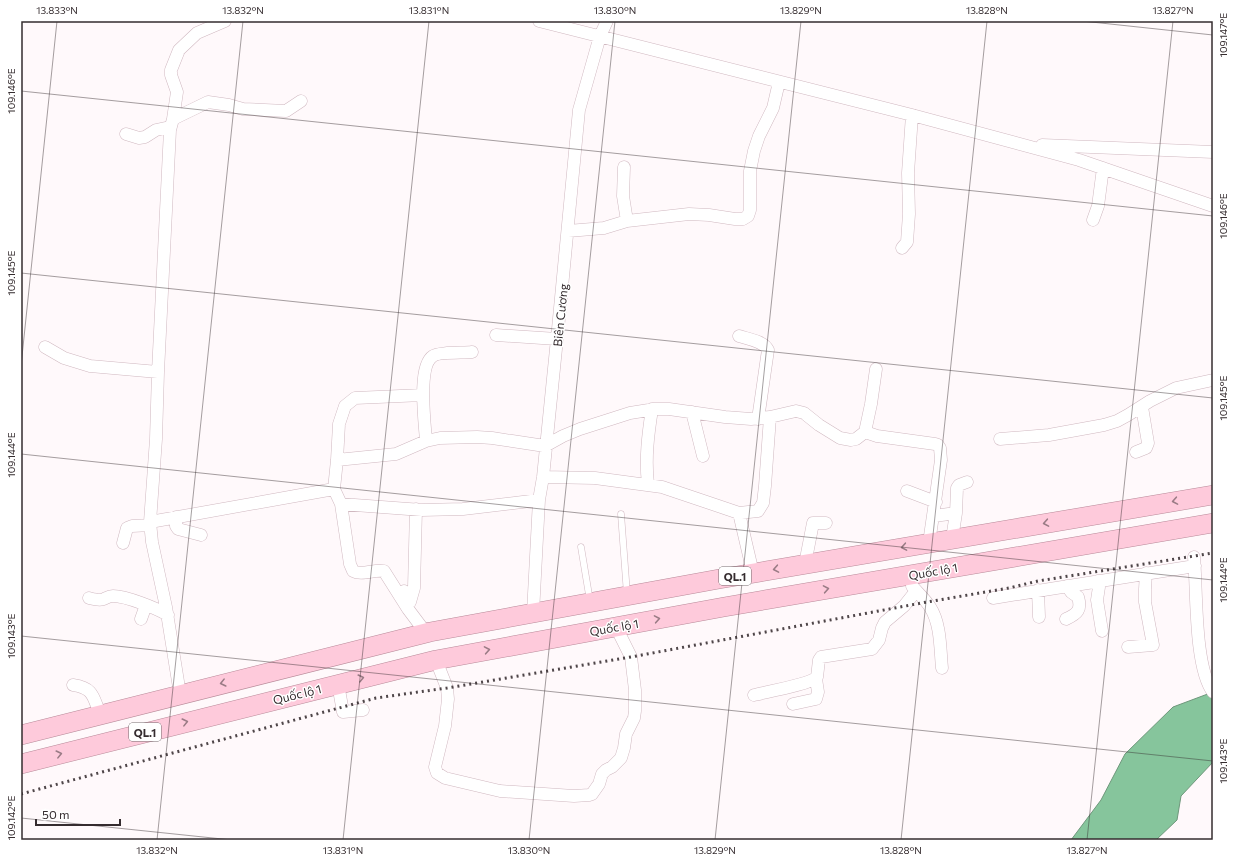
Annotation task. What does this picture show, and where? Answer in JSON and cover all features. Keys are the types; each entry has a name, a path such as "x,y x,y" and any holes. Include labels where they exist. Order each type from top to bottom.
{"highway":[{"name":"QL.1","path":"21,735 426,633 753,573 1213,495"},
{"name":"Quốc lộ 1","path":"21,764 436,660 616,627 911,583 1213,523"},
{"path":"261,674 268,701"}],"street":[{"path":"180,694 168,615 155,561 151,524 172,123 177,92 171,75 171,70 179,50 197,33 225,21"},
{"path":"539,21 912,115 1079,160 1213,206"},
{"name":"Biên Cương","path":"533,613 539,500 543,477 579,110 600,36 607,21"},
{"path":"568,231 604,228 627,221 689,214 735,219 743,219 748,216 750,210 750,171 754,151 759,136 773,108 779,82"},
{"path":"126,134 139,138 145,137 208,102 243,109 286,111 300,101"},
{"path":"902,248 907,242 909,214 908,173 912,115"},
{"path":"1019,144 1213,152"},
{"path":"624,167 622,184 627,221"},
{"path":"1093,220 1098,206 1099,186 1103,168"},
{"path":"496,335 557,339"},
{"path":"543,477 595,478 648,484 682,492 739,513 758,511 763,503 765,486 764,418 768,350 766,346 762,344 739,336"},
{"path":"45,347 64,358 90,366 158,372"},
{"path":"426,441 423,395 426,368 429,360 433,355 472,352"},
{"path":"337,460 396,454 426,441 440,438 477,437 545,446 580,429 630,413 669,408 725,417 764,418 790,412 801,412 840,438 845,440 856,439 865,432 876,369"},
{"path":"1000,439 1049,435 1091,428 1117,421 1176,388 1213,380"},
{"path":"423,395 355,398 344,406 339,424 334,489 342,504 350,564 353,571 360,573 379,570 387,573 408,609 426,633"},
{"path":"1136,452 1146,448 1148,443 1142,407"},
{"path":"648,484 646,458 652,409"},
{"path":"692,412 703,456"},
{"path":"865,432 877,436 938,445 940,448 941,460 929,543"},
{"path":"952,539 956,513 957,488 961,484 967,482"},
{"path":"123,543 126,529 129,526 151,524 334,489"},
{"path":"907,490 936,502"},
{"path":"342,504 416,509 463,509 539,500"},
{"path":"392,572 410,602 414,588 416,509"},
{"path":"739,513 753,573"},
{"path":"934,516 956,513"},
{"path":"176,518 176,526 178,529 201,535"},
{"path":"805,564 813,523 826,523"},
{"path":"994,598 1146,573 1194,561 1200,646 1206,677 1212,691"},
{"path":"1128,647 1153,645 1145,602 1146,573"},
{"path":"1098,581 1099,587 1097,600 1102,632"},
{"path":"911,583 930,606 935,615 942,668"},
{"path":"793,704 816,699 818,692 816,679 819,660 821,657 872,649 879,640 885,622 904,606 911,583"},
{"path":"1066,619 1075,615 1078,612 1079,607 1078,597 1071,592 1068,586"},
{"path":"1038,590 1039,617"},
{"path":"89,598 100,600 107,596 116,596 146,605 168,615"},
{"path":"141,619 146,605"},
{"path":"436,660 448,688 444,726 435,767 440,775 444,778 500,791 558,795 589,795 596,790 602,774 621,758 626,734 634,718 635,690 630,657 616,627"},
{"path":"754,695 802,684 816,679"},
{"path":"338,684 343,712 364,710"},
{"path":"73,685 86,688 91,692 100,714"}],"lane":[{"path":"621,514 627,596"},
{"path":"581,547 590,603"}],"shaded area":[{"path":"1213,692 1213,762 1181,796 1177,820 1156,840 1071,840 1101,800 1125,754 1173,707"}],"railway":[{"path":"21,794 376,698 447,688 631,657 1009,588 1038,581 1213,553"}]}
